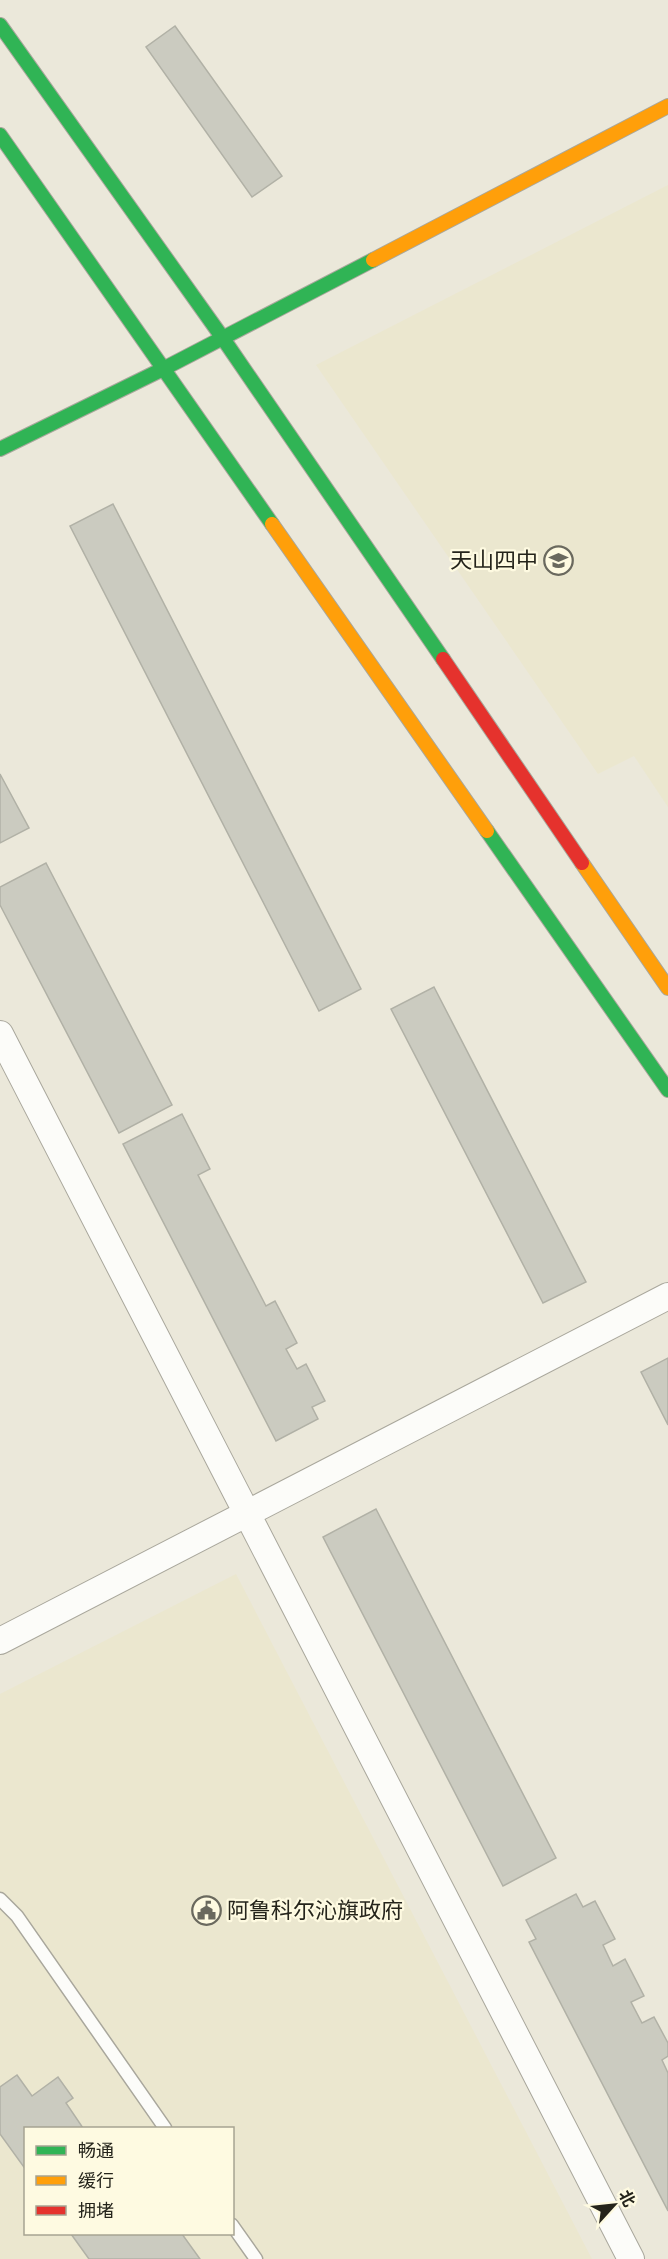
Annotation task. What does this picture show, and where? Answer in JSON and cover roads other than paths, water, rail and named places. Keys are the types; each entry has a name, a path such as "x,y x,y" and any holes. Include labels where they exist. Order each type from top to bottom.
{"main road":[{"path":"0,25 222,337 668,988"},
{"path":"0,449 163,369 668,106"},
{"path":"0,135 668,1090"}],"street":[{"path":"0,1034 631,2259"},
{"path":"0,1641 668,1296"}],"lane":[{"path":"0,1899 17,1916 164,2127"},
{"path":"234,2228 256,2259"}],"place":[{"name":"天山四中","path":"559,561"},
{"name":"阿鲁科尔沁旗政府","path":"206,1911"}]}
